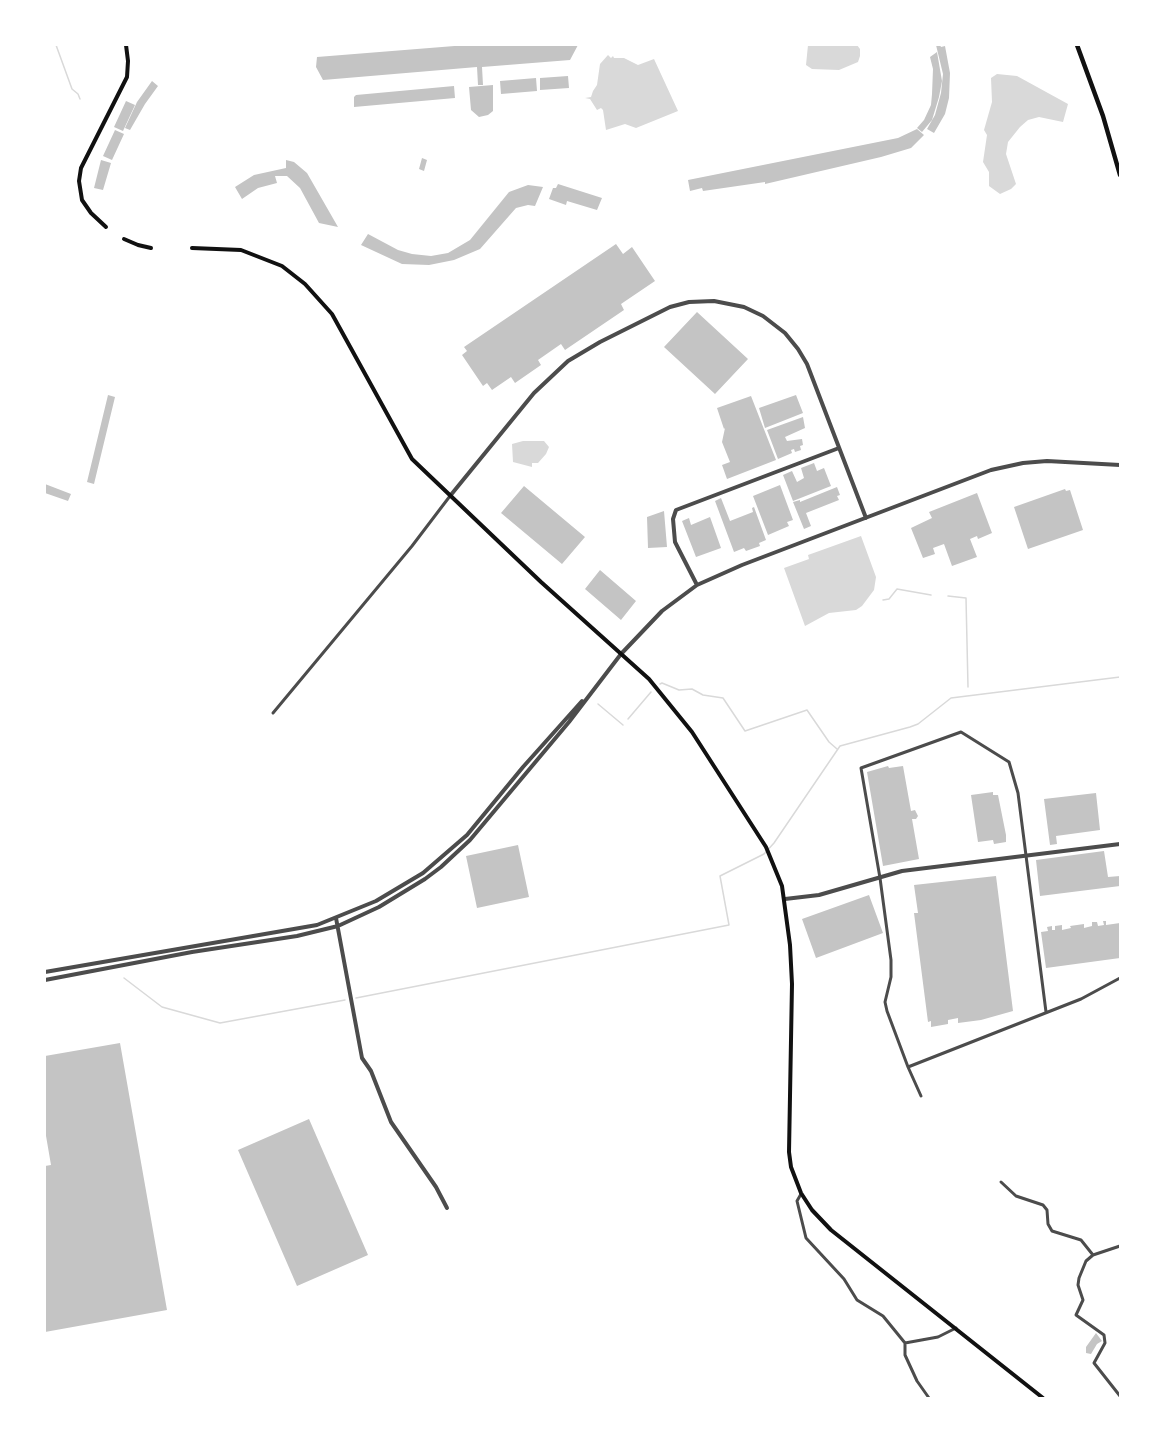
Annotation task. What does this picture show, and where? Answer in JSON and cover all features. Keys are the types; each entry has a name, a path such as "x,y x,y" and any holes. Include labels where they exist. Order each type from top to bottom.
{"highway":[{"path":"1077,45 1103,116 1120,175"}],"main road":[{"path":"106,227 91,213 82,200 79,181 81,168 127,77 126,45"},
{"path":"124,239 151,248"},
{"path":"192,248 241,250 282,266 305,284 332,314 407,453 450,496 649,679 686,725 766,847 779,874 784,899 792,984 789,1152 791,1167 801,1193 812,1210 831,1230 1042,1398"}],"street":[{"path":"273,713 539,387 583,351 670,307 690,302 714,301 744,307 763,316 785,333 807,364 866,518"},
{"path":"697,585 675,542 676,510 839,448"},
{"path":"45,980 135,962 297,936 338,926 392,900 425,879 456,854 494,813 569,722 621,654 662,611 697,585 742,565 991,470 1047,461 1120,465"},
{"path":"45,972 295,929 336,918 390,894 423,873 467,835 565,718 591,692"},
{"path":"921,1096 886,1011 891,971 880,878 861,768 961,732 1009,762 1018,794 1046,1012"},
{"path":"784,899 819,895 902,871 1120,844"},
{"path":"336,918 362,1058 371,1071 396,1130 436,1187 447,1208"},
{"path":"908,1067 1081,999 1120,978"},
{"path":"1000,1182 1016,1196 1043,1205 1047,1210 1048,1224 1052,1232 1082,1240 1093,1255"},
{"path":"801,1193 797,1201 806,1238 843,1279 856,1300 883,1316 905,1343 904,1355 917,1381 929,1398"},
{"path":"1120,1246 1093,1255 1086,1261 1078,1285 1083,1300 1076,1315 1104,1335 1105,1343 1094,1363 1120,1396"},
{"path":"905,1343 938,1337 956,1328"}],"shaded area":[{"path":"808,45 857,45 860,49 860,56 858,62 839,70 812,69 806,65"},
{"path":"608,55 611,58 613,56 624,58 638,65 654,59 678,111 636,128 625,124 606,130 603,110 601,108 597,110 590,99 585,98 591,97 597,85 600,64"},
{"path":"997,74 1017,76 1068,104 1063,122 1039,117 1028,120 1008,142 1006,154 1016,184 1000,194 989,186 989,172 983,162 987,135 984,130 992,102 991,78"},
{"path":"523,441 544,441 549,447 538,463 532,463 532,467 513,462 512,444"},
{"path":"861,536 876,577 874,590 856,610 829,613 805,626 784,568 809,559 808,555"}],"building":[{"path":"467,45 578,45 570,60 482,67 483,85 478,85 477,67 323,80 316,67 317,57"},
{"path":"936,45 945,46 950,73 949,98 945,114 934,133 927,129 935,115 943,74"},
{"path":"937,52 942,81 939,97 932,120 922,132 917,128 924,120 931,105 933,69 930,57"},
{"path":"568,76 569,88 540,90 540,78"},
{"path":"536,78 537,91 501,94 500,81"},
{"path":"152,81 158,86 130,130 125,128 137,102"},
{"path":"493,85 493,111 479,117 471,110 469,87"},
{"path":"454,86 455,98 354,107 356,95"},
{"path":"126,101 135,105 123,131 114,127"},
{"path":"917,129 924,135 911,148 881,157 765,184 765,182 690,191 688,180 898,138"},
{"path":"115,130 124,134 112,160 103,156"},
{"path":"422,158 427,160 424,171 419,169"},
{"path":"101,160 111,163 103,190 94,188"},
{"path":"286,160 294,162 307,173 338,227 319,223 300,188 287,176 275,176 277,183 258,188 242,199 235,187 254,175 286,168"},
{"path":"558,184 602,198 597,210 567,201 566,205 549,199 553,188 556,188"},
{"path":"528,185 543,187 535,206 516,208 480,249 454,260 429,265 402,264 361,245 368,234 398,250 412,254 431,256 448,253 470,240 509,192"},
{"path":"616,244 623,254 632,247 655,281 621,304 624,310 565,350 561,344 538,360 541,365 515,383 511,377 492,390 487,383 483,386 462,355 467,351 464,347"},
{"path":"697,312 748,359 715,394 664,347"},
{"path":"108,395 115,397 94,484 87,482"},
{"path":"796,395 803,413 765,428 759,408"},
{"path":"751,396 776,460 727,479 722,465 730,462 722,442 725,428 717,408"},
{"path":"803,417 805,428 785,437 787,441 802,439 801,450 795,452 794,449 791,450 792,453 778,459 767,430"},
{"path":"814,463 817,471 824,468 831,486 793,501 783,475 792,471 797,482 804,478 801,468"},
{"path":"45,484 71,494 68,501 45,493"},
{"path":"780,485 793,520 787,522 789,526 768,535 753,496"},
{"path":"524,486 585,537 562,564 501,513"},
{"path":"837,487 839,500 806,513 811,526 804,529 793,502 800,500 800,502"},
{"path":"1065,489 1070,490 1083,530 1028,549 1014,507"},
{"path":"977,493 992,533 978,539 977,536 970,539 977,557 952,566 944,544 933,548 935,554 923,558 911,528 932,518 929,512"},
{"path":"721,498 730,521 753,512 754,507 766,540 759,543 760,546 734,552 715,501"},
{"path":"664,511 667,547 648,548 647,517"},
{"path":"710,517 721,548 696,557 682,521 689,518 691,525"},
{"path":"600,570 636,601 621,620 585,589"},
{"path":"888,766 889,768 903,766 911,811 915,810 918,816 912,819 919,859 883,866 867,772"},
{"path":"993,792 993,795 998,795 1006,842 994,844 993,840 978,842 971,795"},
{"path":"1096,793 1100,830 1056,836 1057,844 1050,845 1044,799"},
{"path":"518,845 529,897 477,908 466,856"},
{"path":"1104,851 1108,877 1120,876 1120,886 1040,896 1036,860"},
{"path":"996,876 1013,1011 981,1020 958,1023 958,1018 948,1020 948,1024 931,1027 931,1021 928,1022 914,913 918,913 914,885"},
{"path":"869,895 883,933 816,958 802,919"},
{"path":"1103,921 1106,921 1106,925 1120,923 1120,958 1046,968 1041,932 1048,931 1047,927 1052,926 1052,930 1055,930 1055,926 1062,925 1062,930 1084,924 1084,928 1092,926 1092,922 1097,922 1098,926 1104,925"},
{"path":"120,1043 167,1310 45,1332 45,1166 51,1165 45,1130 45,1056"},
{"path":"309,1119 368,1255 297,1286 238,1150"},
{"path":"1096,1333 1102,1341 1097,1344 1091,1354 1086,1353 1086,1347"}],"waterway":[{"path":"56,45 72,89 80,99"},
{"path":"883,600 889,599 897,589 931,595"},
{"path":"948,596 966,598 968,687"},
{"path":"356,998 729,925 720,876 764,854 774,843 840,746 918,724 951,698 1120,677"},
{"path":"660,684 679,690 692,689 703,695 723,698 745,731 807,710 829,742 837,749"},
{"path":"628,719 651,692"},
{"path":"598,704 623,725"},
{"path":"124,978 162,1007 220,1023 345,1000"}]}
